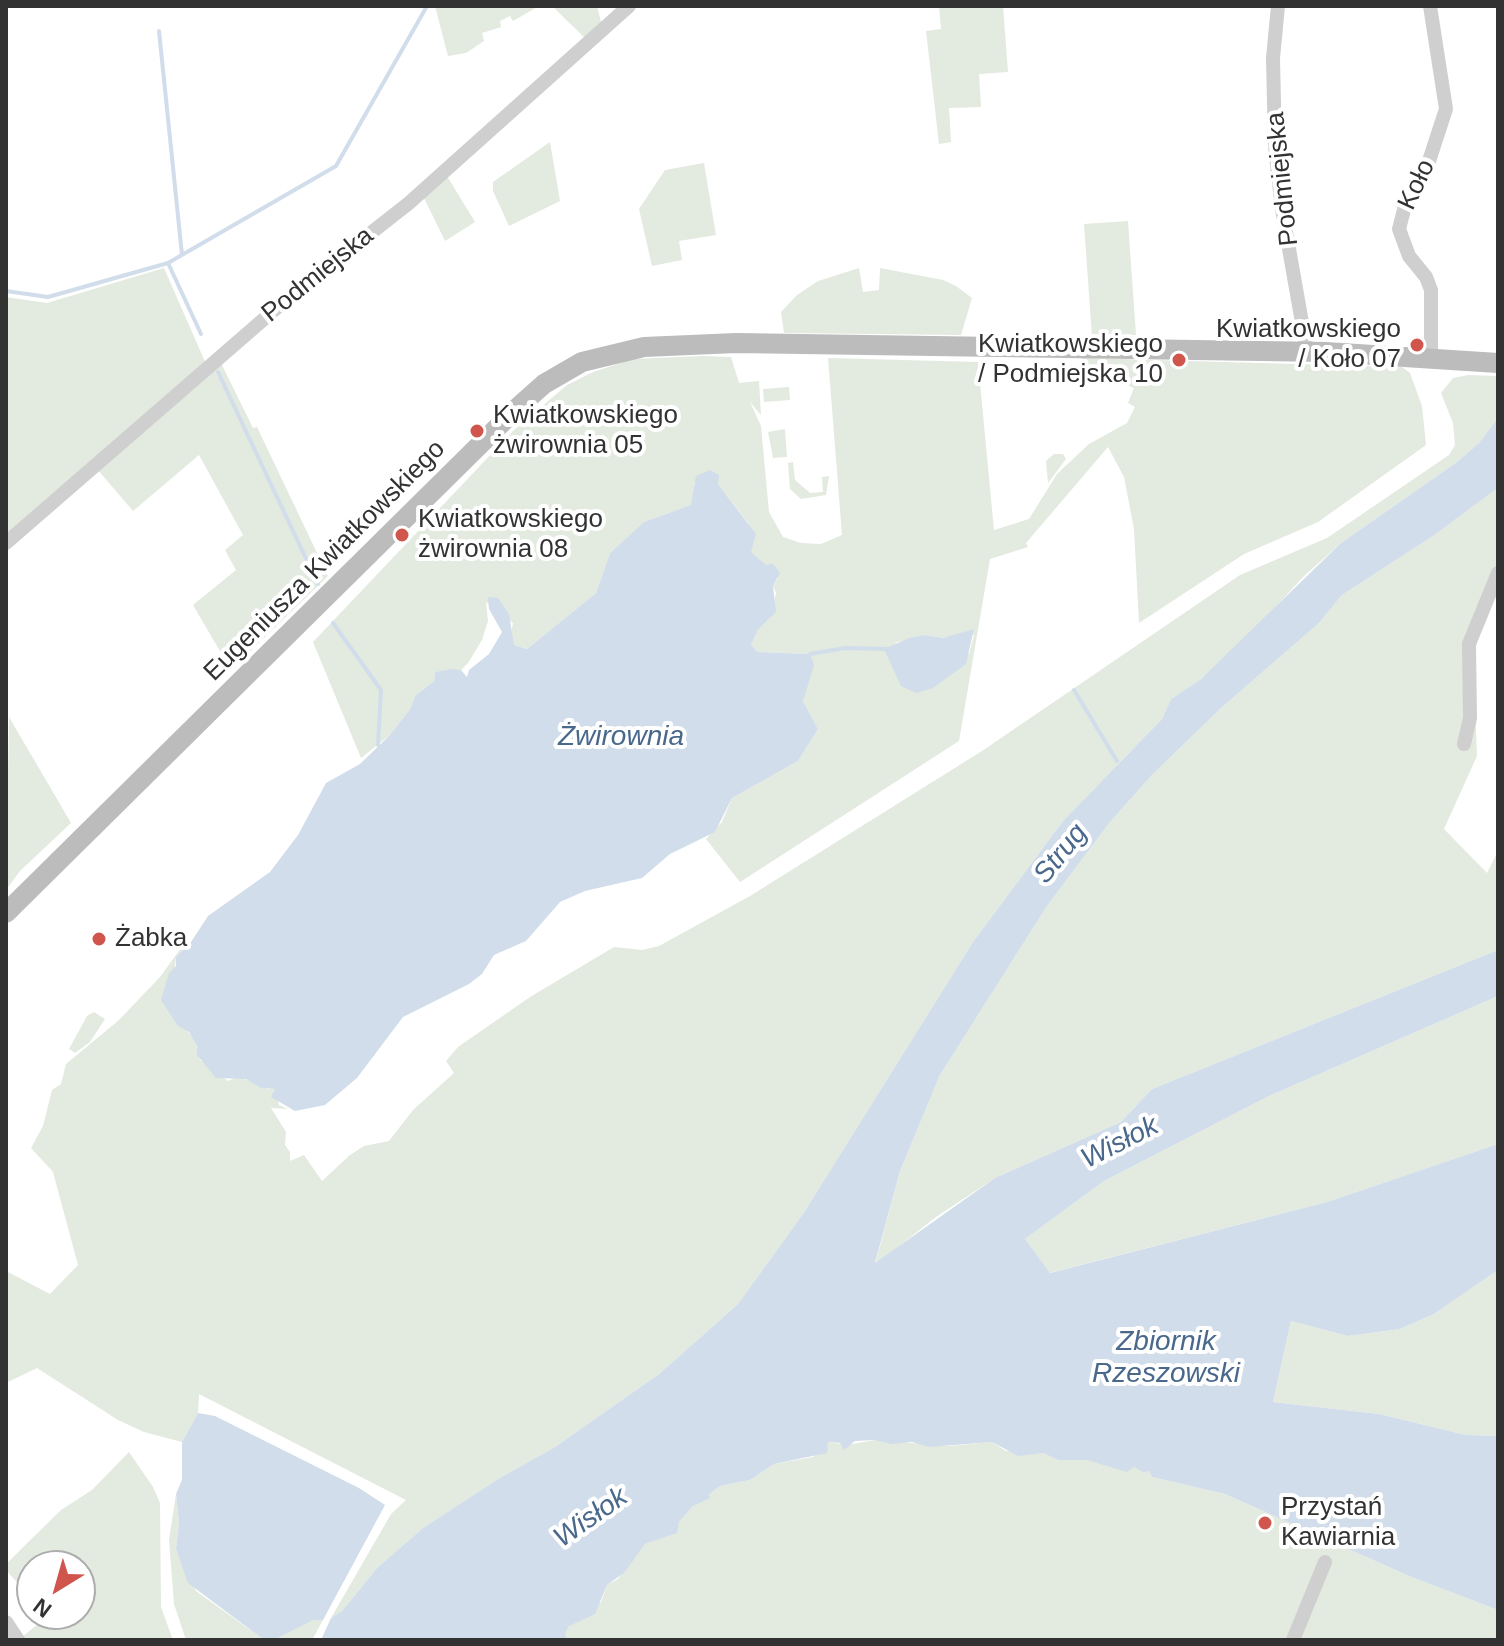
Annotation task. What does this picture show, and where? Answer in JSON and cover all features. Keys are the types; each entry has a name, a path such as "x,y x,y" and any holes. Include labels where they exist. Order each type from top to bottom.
{"street":[{"name":"Podmiejska","path":"6,543 287,299 409,203 629,6"},
{"name":"Podmiejska","path":"1278,6 1273,58 1275,147 1307,351"},
{"name":"Koło","path":"1430,6 1446,109 1429,161 1405,206 1399,229 1409,256 1426,277 1431,290 1431,357"},
{"name":"Eugeniusza Kwiatkowskiego","path":"6,913 516,409 544,384 582,362 644,347 704,343 1307,351 1498,363"},
{"path":"1464,744 1470,718 1469,644 1498,573"},
{"path":"1293,1640 1325,1562"},
{"path":"6,1622 18,1640"}],"shaded area":[{"path":"435,6 539,6 513,21 510,16 500,21 501,27 482,33 484,41 466,53 448,56"},
{"path":"552,6 597,6 602,26 587,40"},
{"path":"939,6 1003,6 1008,72 979,74 981,107 949,108 951,142 939,144 926,31 941,29"},
{"path":"550,142 560,201 509,226 493,191 493,182"},
{"path":"704,163 716,235 679,241 682,260 652,266 639,209 665,170"},
{"path":"447,176 475,222 445,241 423,196"},
{"path":"1128,221 1136,335 1092,337 1084,224"},
{"path":"164,268 206,364 6,538 6,297 47,303"},
{"path":"859,268 863,292 879,290 880,268 943,280 956,286 972,298 961,335 784,333 781,312 797,295 818,281"},
{"path":"731,357 739,383 759,381 761,415 750,402 761,426 769,512 783,537 801,543 821,544 842,535 828,358 978,362 994,530 1029,519 1057,474 1089,444 1127,423 1135,407 1128,403 1134,388 1079,363 1082,358 1402,367 1410,373 1422,406 1426,445 1318,522 1244,554 1139,623 1134,529 1124,477 1108,447 1026,543 1028,547 990,559 959,741 740,882 706,839 722,822 732,798 798,761 818,729 803,701 810,654 758,652 751,645 758,630 771,617 776,593 773,586 778,578 751,552 749,524 718,484 694,483 696,493 692,505 644,522 610,553 596,593 527,649 514,645 510,638 513,623 486,602 488,621 482,640 468,663 461,670 435,672 434,681 415,696 410,709 390,735 361,758 313,642 513,431 567,385 593,372 633,359","holes":["926,635 943,638 974,635 969,654 894,643"]},
{"path":"221,363 253,428 257,427 328,576 231,670 193,605 236,570 225,550 243,535 199,455 133,511 97,469"},
{"path":"1498,376 1498,418 1479,443 1457,462 1341,543 1303,577 1260,624 1201,679 1171,699 1162,719 1063,821 973,942 803,1214 738,1304 659,1374 555,1447 498,1479 423,1528 377,1568 343,1610 331,1618 391,1514 406,1500 199,1394 198,1413 182,1442 144,1432 118,1420 37,1368 6,1383 6,1271 50,1294 78,1265 53,1172 31,1148 43,1126 52,1090 61,1084 66,1064 119,1020 160,977 181,948 183,951 176,957 170,1012 195,1040 200,1060 228,1081 237,1077 267,1089 275,1089 279,1105 288,1109 271,1108 286,1132 285,1145 290,1152 290,1161 304,1155 322,1181 364,1146 389,1141 413,1110 454,1073 446,1061 458,1047 530,997 614,947 642,950 659,946 750,896 982,751 1240,575 1327,538 1449,455 1455,445 1453,423 1441,393 1453,378"},
{"path":"789,387 790,400 764,402 763,389"},
{"path":"785,429 787,457 773,458 768,432"},
{"path":"1054,454 1063,454 1066,459 1048,483 1046,461"},
{"path":"793,462 795,480 810,493 823,492 822,477 829,476 826,495 801,499 790,489 788,463"},
{"path":"1498,488 1498,581 1473,654 1477,756 1444,829 1487,873 1498,851 1498,950 1152,1089 1121,1122 995,1178 936,1217 875,1265 900,1171 940,1075 1047,906 1110,822 1151,776 1220,709 1319,623 1342,595 1433,536"},
{"path":"9,717 71,823 20,871 6,890"},
{"path":"1498,996 1498,1144 1327,1202 1049,1273 1025,1239 1104,1181 1269,1096"},
{"path":"94,1012 105,1019 90,1042 75,1053 69,1049 87,1016"},
{"path":"1498,1270 1498,1436 1466,1435 1379,1414 1273,1402 1291,1321 1348,1336 1400,1329 1434,1314"},
{"path":"875,1440 949,1446 992,1442 1006,1451 1043,1453 1058,1460 1087,1460 1124,1469 1149,1470 1152,1477 1225,1494 1409,1576 1498,1610 1498,1640 567,1640 564,1634 569,1626 601,1602 607,1585 618,1579 645,1544 676,1533 679,1522 693,1506 709,1498 708,1494 720,1486 750,1480 774,1464 813,1457 828,1442 847,1445"},
{"path":"129,1452 153,1487 160,1503 161,1607 173,1640 25,1640 23,1636 31,1630 96,1630 96,1550 20,1550 61,1510 92,1490"},
{"path":"176,1494 179,1523 176,1549 196,1591 264,1640 186,1640 174,1604 169,1540"},
{"path":"16,1554 16,1581 6,1570 6,1564"},
{"path":"313,1619 323,1620 312,1640 274,1640"}],"water":[{"name":"Zbiornik Rzeszowski","path":"1498,418 1498,488 1433,536 1342,595 1319,623 1220,709 1151,776 1110,822 1047,906 940,1075 900,1171 875,1263 995,1178 1121,1122 1152,1089 1498,950 1498,996 1269,1096 1104,1181 1025,1239 1050,1273 1327,1202 1498,1144 1498,1270 1434,1314 1400,1329 1348,1336 1291,1321 1273,1402 1379,1414 1466,1435 1498,1436 1498,1610 1409,1576 1225,1494 1152,1477 1149,1471 1143,1472 1134,1467 1127,1472 1087,1460 1058,1460 1043,1453 1018,1456 992,1442 929,1447 912,1442 892,1444 874,1440 855,1441 844,1450 840,1443 828,1442 827,1453 774,1464 750,1480 720,1486 709,1494 710,1498 693,1506 679,1522 677,1533 645,1544 624,1573 607,1585 595,1614 569,1626 565,1634 567,1640 321,1640 331,1618 343,1610 377,1568 423,1528 498,1479 555,1447 659,1374 738,1304 803,1214 973,942 1063,821 1162,719 1171,699 1201,679 1341,543 1457,462 1479,443"},
{"name":"Żwirownia","path":"710,470 719,475 718,484 756,534 751,552 766,565 773,564 780,573 773,586 776,612 758,630 751,645 758,652 810,654 814,665 803,701 818,729 798,761 732,798 715,832 670,854 642,878 585,891 560,902 526,941 494,955 482,974 469,984 403,1017 357,1078 325,1105 295,1111 271,1097 275,1089 261,1088 246,1079 216,1078 197,1055 197,1046 189,1032 178,1026 161,1000 169,973 176,966 176,957 191,942 208,916 270,872 298,835 326,783 360,764 390,735 410,709 415,696 434,681 435,672 461,670 467,677 469,670 489,654 502,632 489,609 488,597 498,598 509,614 514,645 527,649 596,593 610,553 644,522 691,505 696,476"},
{"path":"974,629 966,664 933,688 916,693 901,686 884,649 909,638 926,635 943,638"},
{"path":"198,1413 215,1416 359,1488 385,1505 323,1620 313,1620 274,1640 264,1640 188,1583 176,1549 179,1523 176,1494 182,1480 182,1442"}],"waterway":[{"path":"201,334 168,263 336,166 427,6"},
{"path":"159,31 182,255"},
{"path":"6,291 48,297 168,263"},
{"path":"218,372 318,584"},
{"path":"333,623 381,690 378,745"},
{"path":"810,654 845,648 887,649"},
{"path":"1074,690 1117,761"}],"place":[{"name":"Kwiatkowskiego / Koło 07","path":"1417,345"},
{"name":"Kwiatkowskiego / Podmiejska 10","path":"1179,360"},
{"name":"Kwiatkowskiego żwirownia 05","path":"477,431"},
{"name":"Kwiatkowskiego żwirownia 08","path":"402,535"},
{"name":"Żabka","path":"99,939"},
{"name":"Przystań Kawiarnia","path":"1265,1523"}],"water label":[{"name":"Strug","path":"1061,854"},
{"name":"Wisłok","path":"1120,1143"},
{"name":"Wisłok","path":"591,1518"}]}
